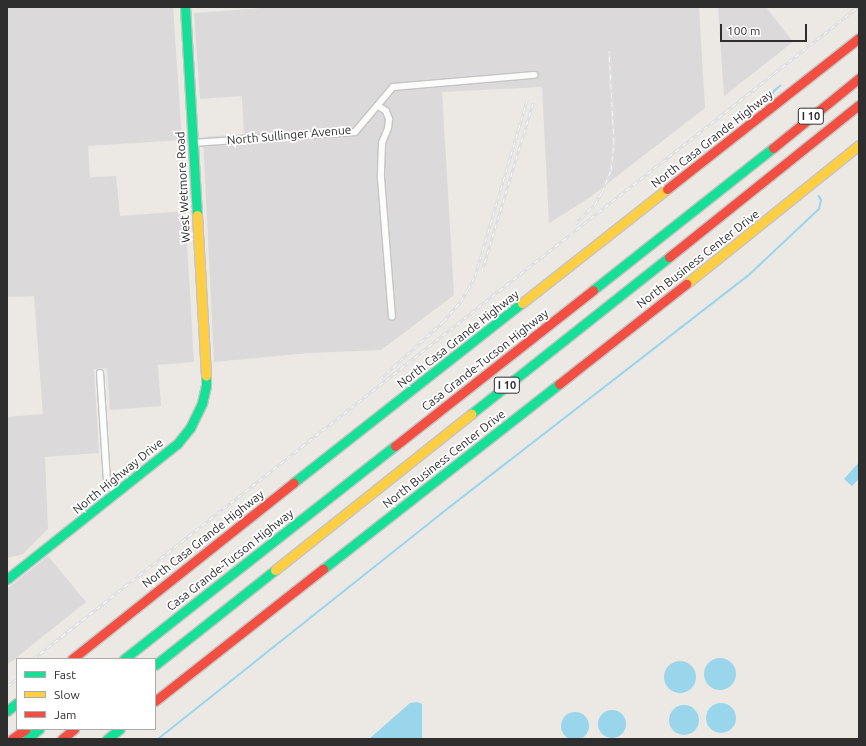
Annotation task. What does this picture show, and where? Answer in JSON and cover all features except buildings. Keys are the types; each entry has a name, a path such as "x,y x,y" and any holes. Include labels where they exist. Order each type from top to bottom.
{"main road":[{"name":"West Wetmore Road","path":"185,7 206,366"},
{"name":"North Casa Grande Highway","path":"73,658 228,534 859,38"},
{"name":"Casa Grande-Tucson Highway","path":"125,658 665,234 859,78"},
{"name":"I 10","path":"156,664 859,105"},
{"name":"North Business Center Drive","path":"156,700 768,220 858,147"},
{"name":"North Highway Drive","path":"7,579 177,444 190,428 202,403 206,385 206,366"},
{"path":"7,711 16,704"},
{"path":"12,739 25,730"},
{"path":"27,739 38,730"},
{"path":"62,739 73,730"},
{"path":"107,739 119,730"}],"street":[{"name":"North Sullinger Avenue","path":"192,143 355,132 393,87 534,75"},
{"path":"378,106 386,111 389,119 388,128 382,143 381,178 392,317"},
{"path":"100,373 107,480 115,494"}],"shaded area":[{"path":"7,7 173,7 182,140 88,146 90,177 116,176 120,216 185,211 194,362 158,365 161,406 110,410 107,368 94,369 99,453 45,457 48,529 23,554 7,558 7,417 43,414 34,296 7,297"},
{"path":"275,7 699,7 705,108 589,198 549,223 542,87 442,92 454,295 381,350 310,353 214,362 203,137 244,134 242,96 200,99 194,13"},
{"path":"718,7 766,7 793,42 724,96"},
{"path":"48,556 86,602 7,665 7,589"}],"water":[{"path":"859,462 859,479 852,486 844,479"},
{"path":"717,658 723,658 733,665 736,674 735,680 729,687 723,690 717,690 707,683 704,677 704,671 711,661"},
{"path":"680,661 686,662 693,668 696,677 695,683 689,690 680,693 674,692 667,686 664,677 665,671 671,664"},
{"path":"417,702 422,704 422,739 369,739 410,703"},
{"path":"721,703 732,707 736,718 732,729 721,733 710,729 706,718 710,707"},
{"path":"684,705 695,709 699,720 695,731 684,735 673,731 669,720 673,709"},
{"path":"612,710 622,714 626,724 622,734 612,738 602,734 598,724 602,714"},
{"path":"575,712 585,716 589,726 585,736 575,740 565,736 561,726 565,716"}],"waterway":[{"path":"771,100 774,91 780,86"},
{"path":"158,739 442,513 750,274 819,209 821,200 819,197"}],"railway":[{"path":"34,658 858,7"},
{"path":"575,224 595,204 602,192 611,170 614,142 609,51"},
{"path":"380,379 444,321 461,301 475,276 527,100"},
{"path":"482,271 533,103"},
{"path":"7,686 16,680"}],"traffic: fast":[{"path":"185,7 197,215"},
{"path":"593,290 773,148"},
{"path":"471,414 669,257"},
{"path":"293,483 522,303"},
{"path":"7,579 177,444 190,428 202,403 206,385 206,376"},
{"path":"323,569 559,384"},
{"path":"125,658 395,446"},
{"path":"156,664 275,570"},
{"path":"7,711 16,704"},
{"path":"27,739 38,730"},
{"path":"107,739 119,730"}],"traffic: slow":[{"path":"686,284 859,145"},
{"path":"522,303 667,189"},
{"path":"197,215 206,376"},
{"path":"275,570 471,414"}],"traffic: jam":[{"path":"667,189 859,38"},
{"path":"773,148 859,78"},
{"path":"669,257 859,105"},
{"path":"559,384 686,284"},
{"path":"395,446 593,290"},
{"path":"73,658 293,483"},
{"path":"156,700 323,569"},
{"path":"12,739 25,730"},
{"path":"62,739 73,730"}]}
